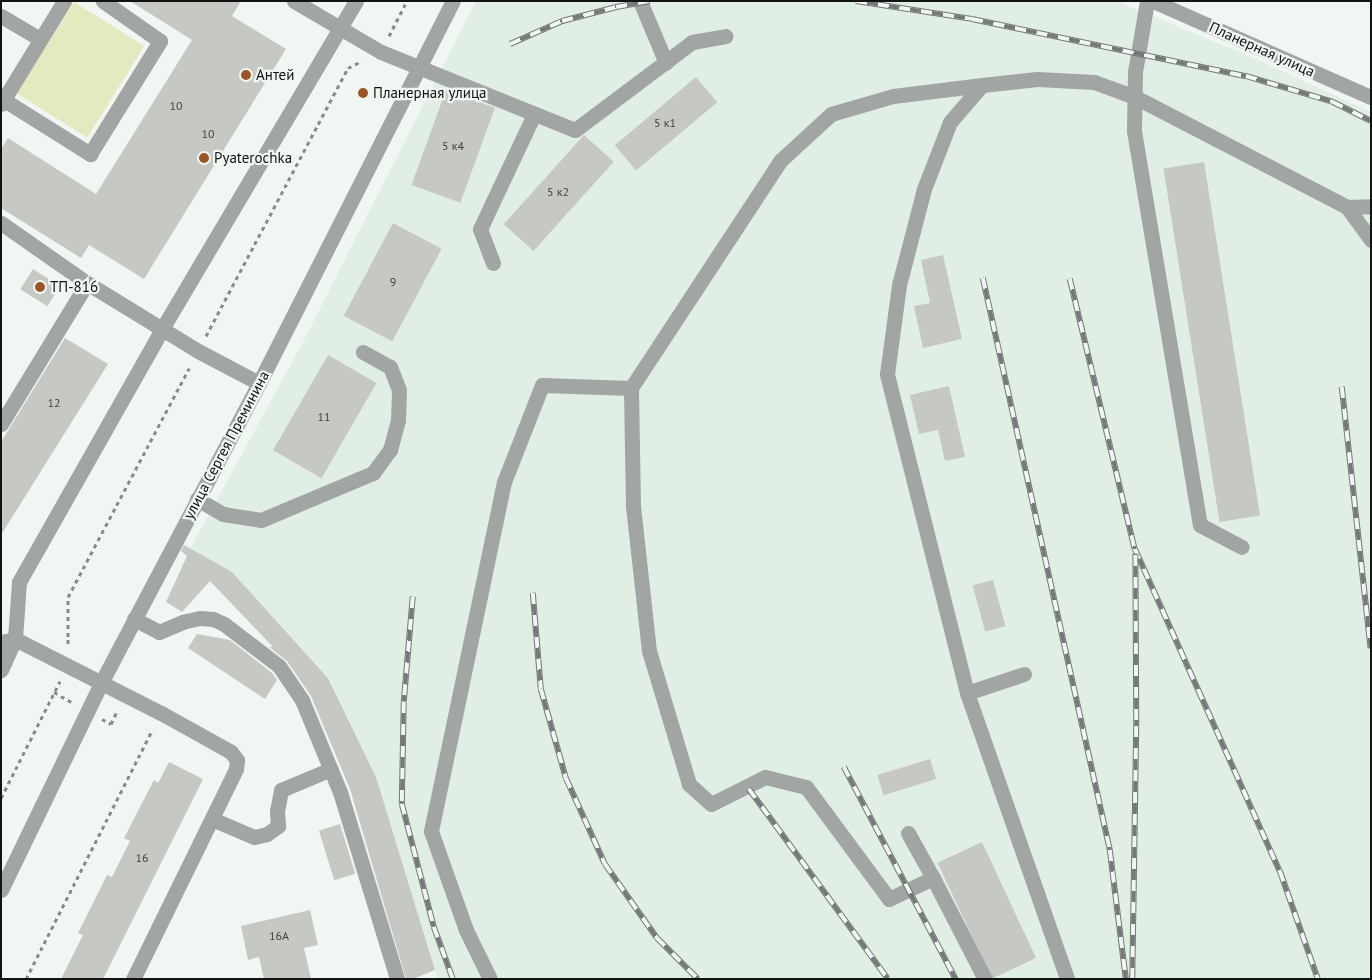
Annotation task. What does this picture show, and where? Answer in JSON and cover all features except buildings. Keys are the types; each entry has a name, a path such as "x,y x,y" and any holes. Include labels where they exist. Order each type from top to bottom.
{"street":[{"path":"64,1 3,102 90,154 160,41 103,1"},
{"path":"294,1 381,52 575,130 692,42 725,36"},
{"path":"1,670 19,582 162,329 356,1"},
{"name":"улица Сергея Преминина","path":"1,890 101,683 259,383 452,1"},
{"path":"640,1 666,63"},
{"path":"1146,1 1135,72 1134,131 1200,525 1242,547"},
{"name":"Планерная улица","path":"1153,1 1371,97"},
{"path":"1,16 40,39"},
{"path":"933,878 889,899 806,787 765,777 711,804 689,784 649,651 633,505 631,388 780,160 831,114 893,96 1037,79 1094,82 1134,97 1347,207 1371,240"},
{"path":"982,85 950,122 924,189 899,285 887,374 966,693 1067,979"},
{"path":"493,263 480,229 534,114"},
{"path":"1347,207 1371,206"},
{"path":"1,222 87,283 198,351 259,383"},
{"path":"1,424 87,283"},
{"path":"197,499 223,514 261,520 374,473 390,450 398,420 400,390 390,367 362,352"},
{"path":"490,979 466,930 431,831 504,482 542,385 631,388"},
{"path":"134,619 160,632 182,622 200,618 224,624 279,666 302,700 340,792 397,978"},
{"path":"8,640 67,666 161,713 231,752 237,760 236,770 133,979"},
{"path":"966,693 1024,674"},
{"path":"212,819 254,837 267,834 278,826 277,811 281,790 331,769"},
{"path":"908,832 985,979"}],"path":[{"path":"1,798 67,666 68,597 348,68 381,52 407,1"},
{"path":"26,979 161,713"}],"shaded area":[{"path":"476,1 1116,1 1254,58 1371,112 1371,979 438,979 376,777 329,678 232,572 190,549 303,342"}],"green space":[{"path":"74,2 144,46 87,138 17,94"}],"railway":[{"path":"510,44 562,21 616,7 649,1"},
{"path":"856,1 972,19 1246,76 1333,102 1371,121"},
{"path":"983,278 1110,850 1126,979"},
{"path":"1070,279 1135,549 1280,871 1318,979"},
{"path":"1342,387 1371,648"},
{"path":"1132,979 1136,720 1135,554"},
{"path":"533,593 541,689 566,778 605,864 657,938 698,979"},
{"path":"413,597 404,702 402,804 434,927 453,979"},
{"path":"844,767 956,979"},
{"path":"749,789 888,979"}],"place":[{"name":"Антей","path":"246,75"},
{"name":"Планерная улица","path":"363,93"},
{"name":"Pyaterochka","path":"204,158"},
{"name":"ТП-816","path":"40,287"}]}
